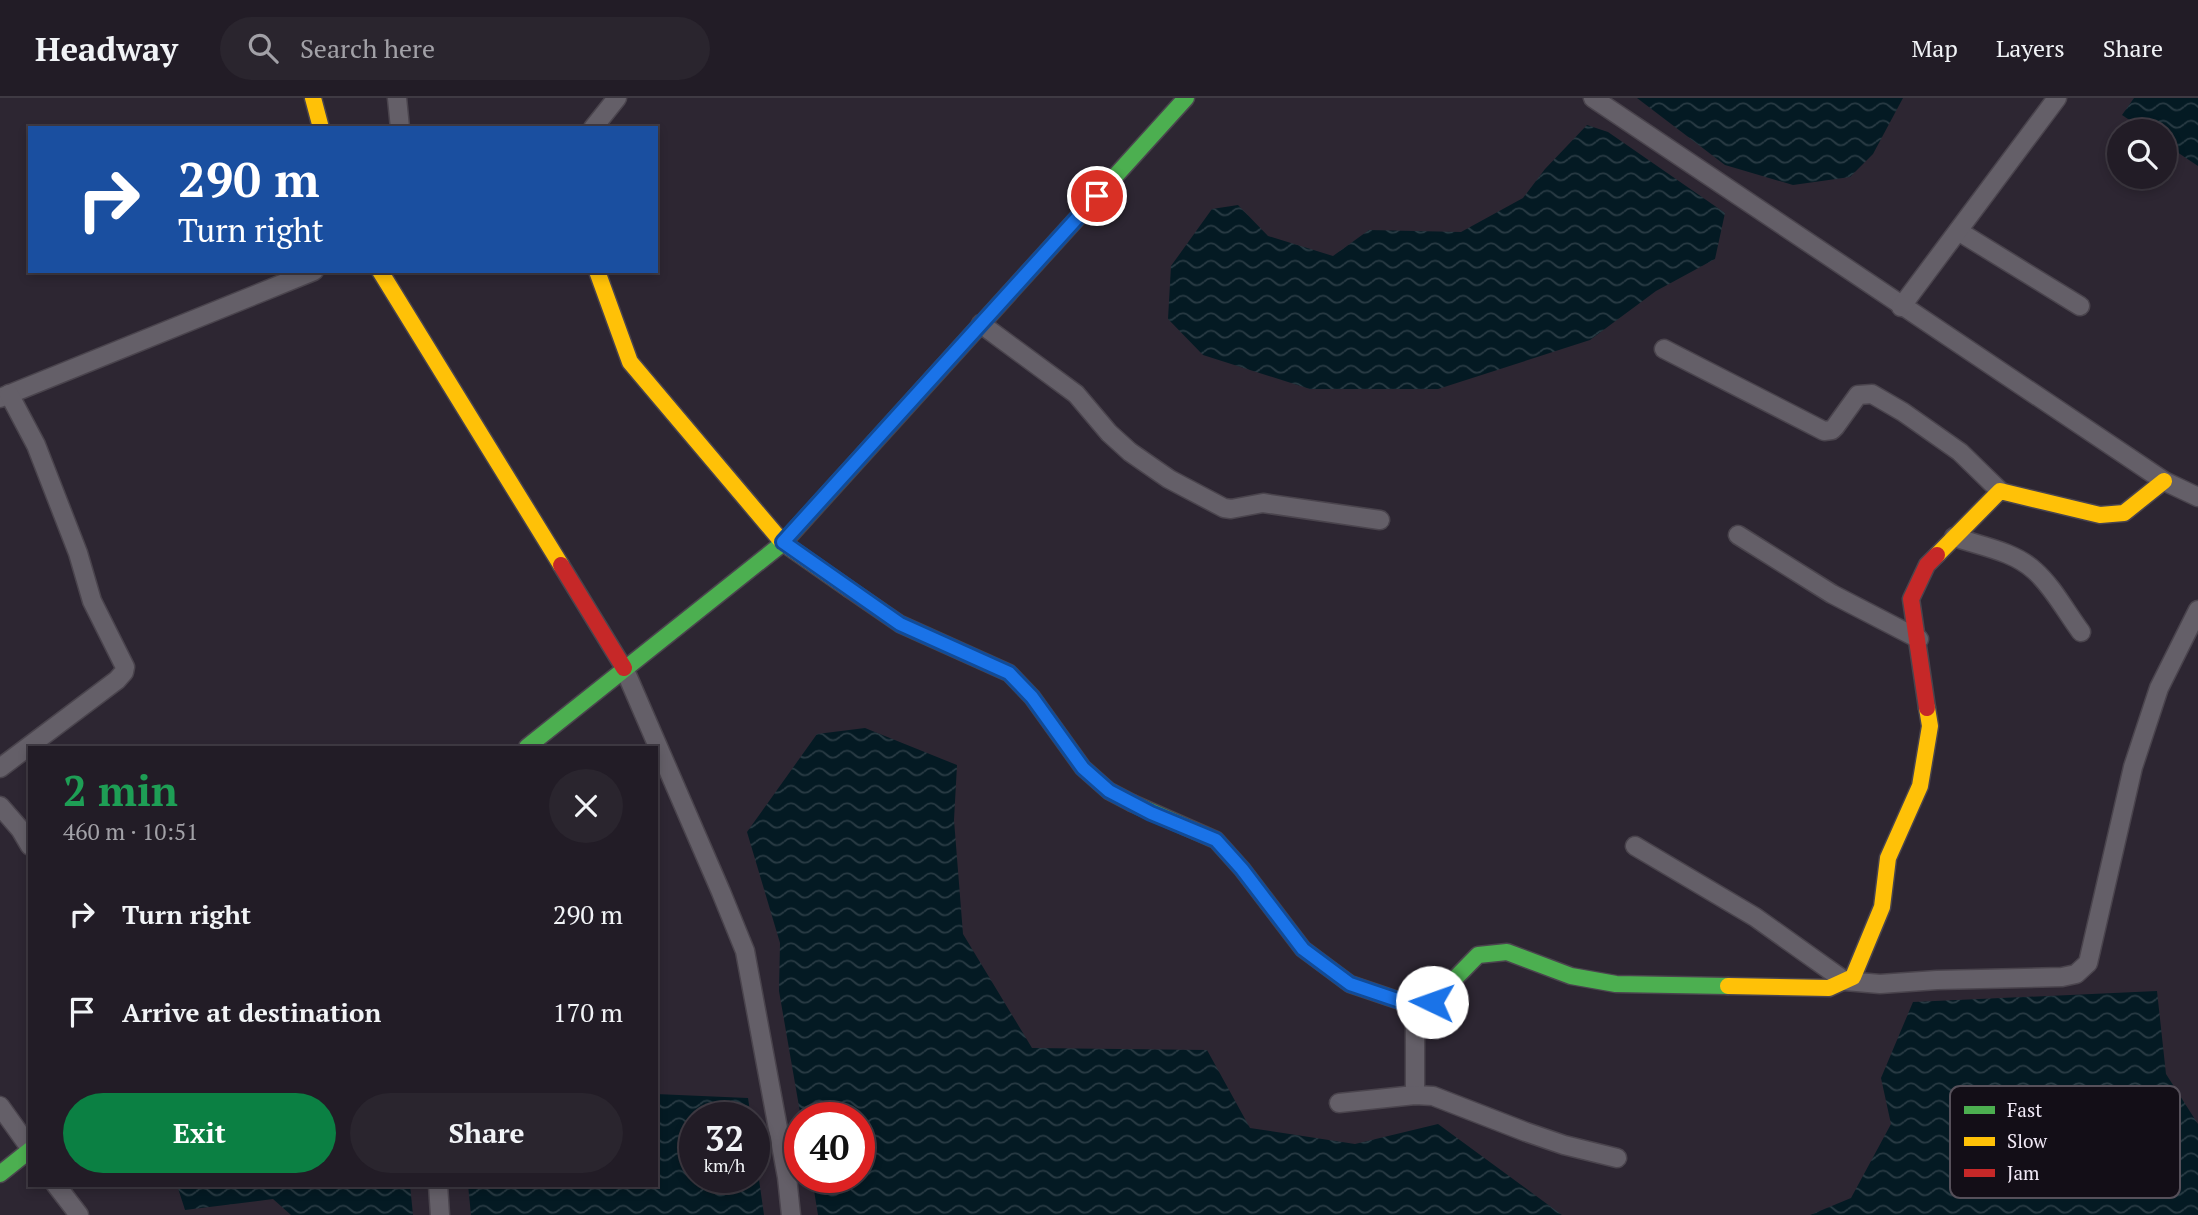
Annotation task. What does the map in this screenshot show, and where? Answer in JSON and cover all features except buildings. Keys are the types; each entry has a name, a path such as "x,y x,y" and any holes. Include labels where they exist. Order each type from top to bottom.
{"street":[{"path":"313,98 320,126"},
{"path":"397,98 400,126"},
{"path":"595,126 617,98"},
{"path":"528,746 783,542 1185,98"},
{"path":"1593,98 2164,481 2198,497"},
{"path":"1901,307 2057,98"},
{"path":"1958,231 2081,306"},
{"path":"29,746 117,680 125,667 92,601 78,553 37,445 4,396 309,273"},
{"path":"381,273 624,668 658,746"},
{"path":"598,273 630,362 783,542 900,624 1009,673 1032,697 1083,768 1109,791 1151,813 1216,840 1242,869 1303,949 1350,984 1409,1004 1432,1002 1478,955 1507,952 1571,976 1616,984 1829,988 1853,977 1882,907 1888,858 1920,786 1930,726 1911,599 1927,565 2000,491"},
{"path":"981,324 1076,394 1109,433 1130,452 1168,479 1224,508 1263,503 1380,520"},
{"path":"1664,349 1824,431 1835,427 1858,395 1871,394 1903,412 1960,452 2000,491 2100,515 2124,513 2164,481"},
{"path":"1738,535 1832,594 1919,639"},
{"path":"1954,537 2025,563 2042,578 2081,632"},
{"path":"1635,846 1755,917 1845,981 1880,984 2076,974 2088,963 2133,767 2159,688 2198,610"},
{"path":"658,746 745,951 787,1177 791,1215"},
{"path":"0,768 28,747"},
{"path":"0,806 28,843"},
{"path":"1415,1003 1415,1095"},
{"path":"1339,1103 1415,1095 1433,1096 1564,1145 1616,1158"},
{"path":"0,1106 28,1146"},
{"path":"0,1174 28,1151"},
{"path":"58,1187 79,1215"},
{"path":"438,1187 440,1215"}],"water":[{"path":"1637,98 1903,98 1873,154 1850,177 1793,185 1725,165"},
{"path":"2134,98 2198,98 2198,166 2177,152 2177,119 2128,119 2122,115"},
{"path":"1587,125 1608,132 1725,213 1715,259 1656,291 1590,340 1438,389 1310,389 1203,355 1168,319 1171,266 1212,209 1238,205 1268,236 1333,256 1369,230 1461,232 1523,198 1545,169"},
{"path":"865,728 957,765 954,820 963,934 1032,1048 1207,1050 1250,1128 1355,1144 1438,1124 1562,1215 818,1215 814,1193 875,1193 875,1102 798,1102 779,991 780,943 747,832 817,734"},
{"path":"2157,991 2166,1074 2174,1086 1950,1086 1950,1198 2180,1198 2180,1096 2198,1124 2198,1215 1810,1215 1851,1198 1891,1124 1881,1078 1913,1002"},
{"path":"658,1094 748,1098 749,1102 679,1102 679,1193 761,1193 764,1215 471,1215 468,1187 658,1187"},
{"path":"178,1187 410,1187 413,1215 291,1215 273,1199 185,1210"}],"traffic: fast":[{"path":"528,746 783,543 1186,98"},
{"path":"1132,803 1216,840 1242,869 1303,949 1350,984 1409,1004 1432,1002 1478,955 1507,952 1571,976 1616,984 1728,986"},
{"path":"0,1174 28,1152"}],"traffic: slow":[{"path":"313,98 320,126"},
{"path":"381,273 561,565"},
{"path":"598,273 630,362 783,543 849,589"},
{"path":"1937,555 2000,491 2100,515 2124,513 2164,481"},
{"path":"1728,986 1829,988 1853,977 1882,907 1888,858 1920,786 1930,726 1927,708"}],"traffic: jam":[{"path":"1927,708 1911,599 1927,565 1937,555"},
{"path":"561,565 624,668"},
{"path":"849,589 900,624 1009,673 1032,697 1083,768 1109,791 1132,803"}],"route":[{"path":"1097,196 783,542 900,624 1009,673 1032,697 1083,768 1109,791 1151,813 1216,840 1242,869 1303,949 1350,984 1409,1004 1432,1002"}]}
